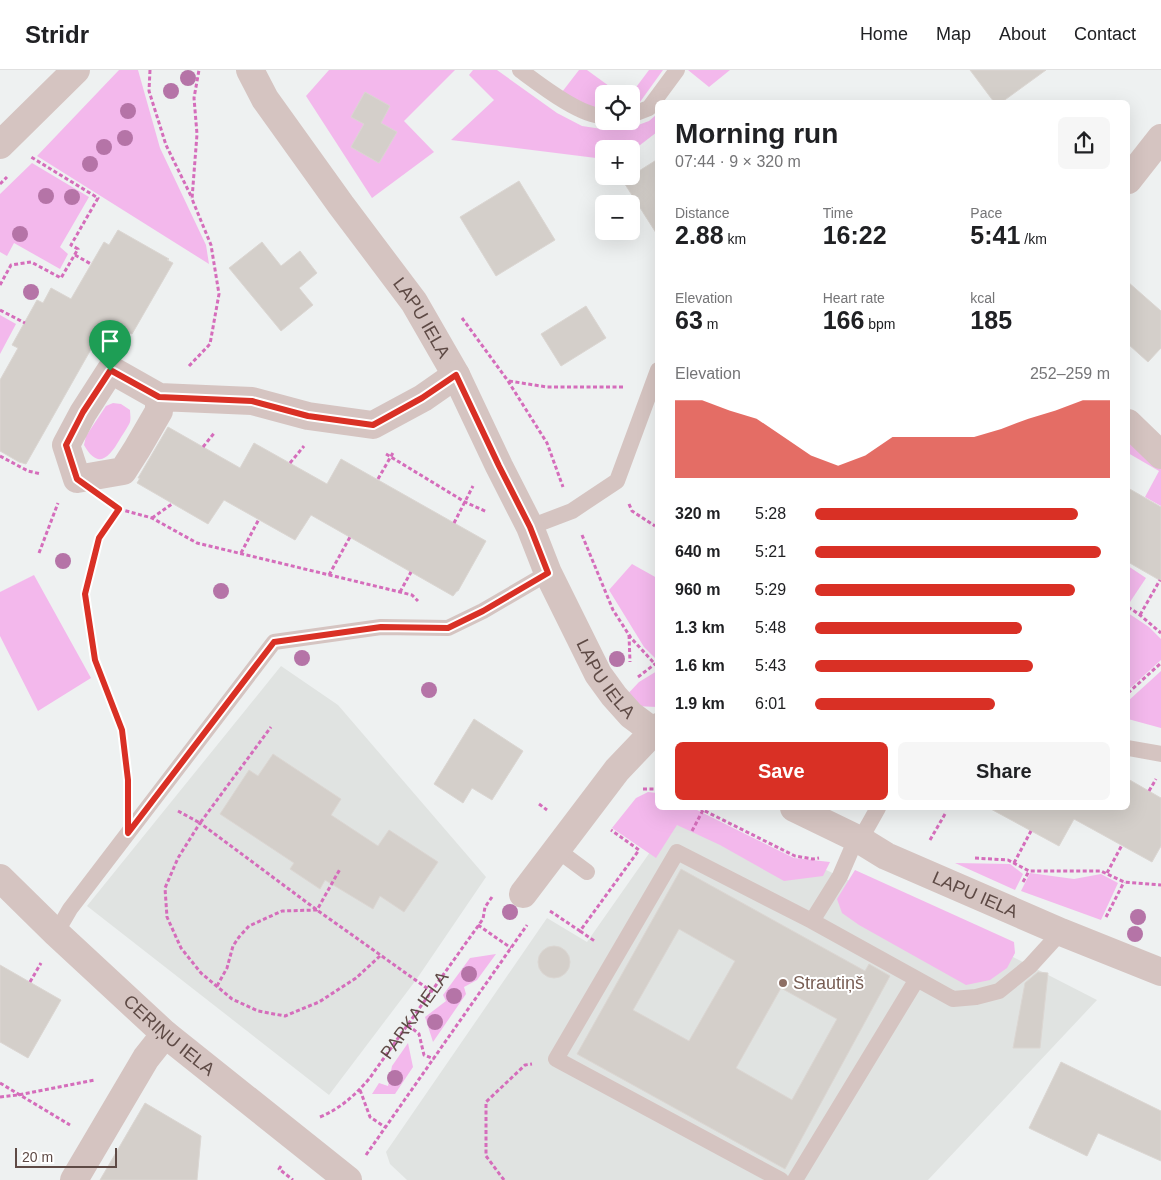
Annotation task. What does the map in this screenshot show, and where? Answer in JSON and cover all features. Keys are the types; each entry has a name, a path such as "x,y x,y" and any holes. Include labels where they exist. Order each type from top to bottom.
{"street":[{"path":"0,145 76,70"},
{"name":"LAPU IELA","path":"250,70 271,106 341,205 414,302 456,375 530,527 548,573 598,674 631,715 655,730"},
{"path":"1130,177 1161,138"},
{"path":"159,397 159,411 138,449 122,471 72,479 66,445 83,412 110,371 159,397 252,401 308,416 373,425 422,398 456,375"},
{"path":"1130,425 1161,455"},
{"path":"523,894 617,770 655,732"},
{"name":"LAPU IELA","path":"798,810 886,856 1061,932 1161,972"},
{"name":"CERIŅU IELA","path":"0,878 165,1034 343,1173"},
{"path":"74,1180 126,1090 146,1058 165,1034"}],"lane":[{"path":"520,70 552,94 595,117"},
{"path":"640,112 649,108 677,70"},
{"path":"530,527 572,510 618,481 655,378"},
{"path":"56,933 70,909 274,642 381,627 448,628 483,611 548,573"},
{"path":"1130,748 1161,754"},
{"path":"812,920 840,876 858,840 877,810"},
{"path":"556,849 587,872"},
{"path":"780,1180 556,1059 677,852 812,920 953,999 976,997 1000,991 1030,966 1061,932"},
{"path":"795,1180 917,979"}],"path":[{"path":"150,70 149,91 166,145 192,199 211,245 219,294 210,344 159,397"},
{"path":"192,199 197,134 194,98 199,70"},
{"path":"0,284 11,265 32,262 61,278 78,249 71,245 98,198 29,156"},
{"path":"75,255 91,264"},
{"path":"0,310 25,322"},
{"path":"508,381 547,387 619,386 650,392"},
{"path":"384,452 465,502 530,527"},
{"path":"0,456 28,471 72,479 119,509 152,518 198,543 412,595 448,628"},
{"path":"378,479 391,457"},
{"path":"454,523 476,481 499,466"},
{"path":"122,471 119,509 99,538 85,594 95,660 122,730 128,780 128,833"},
{"path":"39,553 72,479"},
{"path":"618,481 632,510 655,526"},
{"path":"152,518 172,504"},
{"path":"240,553 259,519"},
{"path":"329,575 350,537"},
{"path":"400,592 411,572"},
{"path":"1140,615 1160,580"},
{"path":"1130,608 1161,634"},
{"path":"629,634 630,663"},
{"path":"1130,691 1161,663"},
{"path":"271,727 200,823 178,858 165,888 167,917 180,948 201,973 232,999 258,1011 285,1016 319,1002 356,978 380,956"},
{"path":"940,822 945,814"},
{"path":"200,823 380,956 431,991"},
{"path":"1014,863 1031,831"},
{"path":"1107,873 1122,845"},
{"path":"970,858 1008,860 1029,872 1101,871 1124,882 1161,885"},
{"path":"317,910 340,869"},
{"path":"1102,925 1124,882"},
{"name":"PARKA IELA","path":"318,1117 332,1112 352,1099 369,1079 478,925 482,919 484,907 493,895"},
{"path":"217,986 227,968 233,946 249,926 282,911 317,910"},
{"path":"343,1173 385,1127 530,922"},
{"path":"478,925 511,948"},
{"path":"30,982 40,964"},
{"path":"408,1025 419,1034 424,1055 434,1059"},
{"path":"504,1180 486,1156 486,1102 525,1065 556,1059"},
{"path":"0,1097 94,1080 126,1090"},
{"path":"0,1083 97,1141"},
{"path":"360,1089 370,1117 385,1127"}],"shaded area":[{"path":"119,70 138,70 160,148 206,245 209,264 37,156"},
{"path":"329,70 455,70 404,121 434,152 372,198 306,96"},
{"path":"473,70 497,70 557,113 582,126 595,128 595,130 640,130 640,124 649,121 655,116 655,134 640,145 640,140 595,140 595,158 451,140 494,100 469,75"},
{"path":"579,70 587,70 608,85 595,85 595,109 583,107 562,92"},
{"path":"649,70 663,70 640,102 640,85 638,85"},
{"path":"688,70 730,70 709,87"},
{"path":"32,163 89,197 60,247 68,254 60,269 14,243 7,256 0,252 0,194"},
{"path":"0,315 16,324 0,354"},
{"path":"113,403 121,404 130,410 130,422 112,451 107,456 99,459 89,453 84,445 86,436 106,406"},
{"path":"1130,443 1161,469 1161,506 1145,497 1159,471 1130,454"},
{"path":"632,564 655,577 655,658 644,647 609,590"},
{"path":"1130,567 1146,578 1130,602"},
{"path":"34,575 91,678 38,711 0,636 0,592"},
{"path":"1130,614 1149,627 1161,639 1161,660 1130,688"},
{"path":"281,666 338,705 486,877 416,980 329,1095 87,906"},
{"path":"1161,671 1161,728 1130,720 1130,699"},
{"path":"655,672 655,707 635,706 623,699 639,682"},
{"path":"648,792 655,793 655,810 697,810 794,858 830,862 823,876 784,881 720,845 677,825 656,858 612,828 636,798"},
{"name":"Strautiņš","path":"658,810 663,810 802,870 824,869 1011,956 1097,1000 928,1180 407,1180 390,1164 386,1152 547,918 587,942 655,845"},
{"path":"955,863 1010,864 1023,874 1015,890"},
{"path":"855,870 1014,942 1015,953 1007,968 990,980 966,985 859,925 842,913 837,899"},
{"path":"1030,873 1074,879 1101,874 1118,883 1101,920 1021,891"},
{"path":"496,954 477,980 464,987 466,994 433,1042 425,1017 446,1001 443,995 470,958"},
{"path":"408,1043 413,1067 395,1094 372,1094 379,1083 388,1086 392,1066"}],"building":[{"path":"970,70 1046,70 1005,100 992,100"},
{"path":"365,92 390,106 381,123 397,132 379,163 351,147 364,124 351,117"},
{"path":"655,161 655,231 640,208 640,195 632,195 626,185 640,185 640,170"},
{"path":"519,181 555,240 496,276 460,217"},
{"path":"118,230 173,263 132,334 107,321 26,464 19,462 0,451 0,380 18,348 12,345 37,300 43,303 51,288 71,299 104,242 109,245"},
{"path":"262,242 281,266 300,251 317,273 299,288 313,305 281,331 229,268"},
{"path":"1130,284 1161,311 1161,348 1148,362 1130,346"},
{"path":"586,306 606,338 561,366 541,334"},
{"path":"168,427 240,468 254,443 327,484 341,459 486,541 458,591 453,596 311,515 295,540 224,500 208,524 137,483 140,478 138,478"},
{"path":"1130,489 1161,507 1161,581 1130,563"},
{"path":"474,719 523,751 492,800 472,788 463,803 434,784"},
{"path":"273,754 341,799 331,815 378,846 389,830 438,862 404,912 380,896 373,909 325,880 320,889 290,869 294,863 220,814 249,770 258,776"},
{"path":"1130,780 1161,798 1161,846 1152,862 1074,819 1059,846 993,810 1130,810"},
{"path":"681,869 865,971 869,964 890,976 785,1169 577,1054","holes":["679,929 735,961 689,1041 633,1010","781,988 837,1019 792,1100 736,1068"]},
{"path":"554,946 560,947 565,951 569,956 569,968 565,973 560,977 554,978 548,977 543,973 539,968 538,962 539,956 543,951 548,947"},
{"path":"0,965 61,1000 28,1058 0,1042"},
{"path":"1038,972 1048,973 1040,1048 1013,1048 1025,983"},
{"path":"1061,1062 1161,1111 1161,1161 1098,1133 1087,1156 1029,1128"},
{"path":"145,1103 201,1136 197,1180 100,1180"}],"place":[{"name":"Strautiņš","path":"783,983"}],"route":[{"path":"110,371 159,397 252,401 308,416 373,425 422,398 456,375 530,527 548,573 483,611 448,628 381,627 274,642 128,833 128,780 122,730 95,660 85,594 99,538 119,509 77,479 66,445 83,412 110,371"}]}
